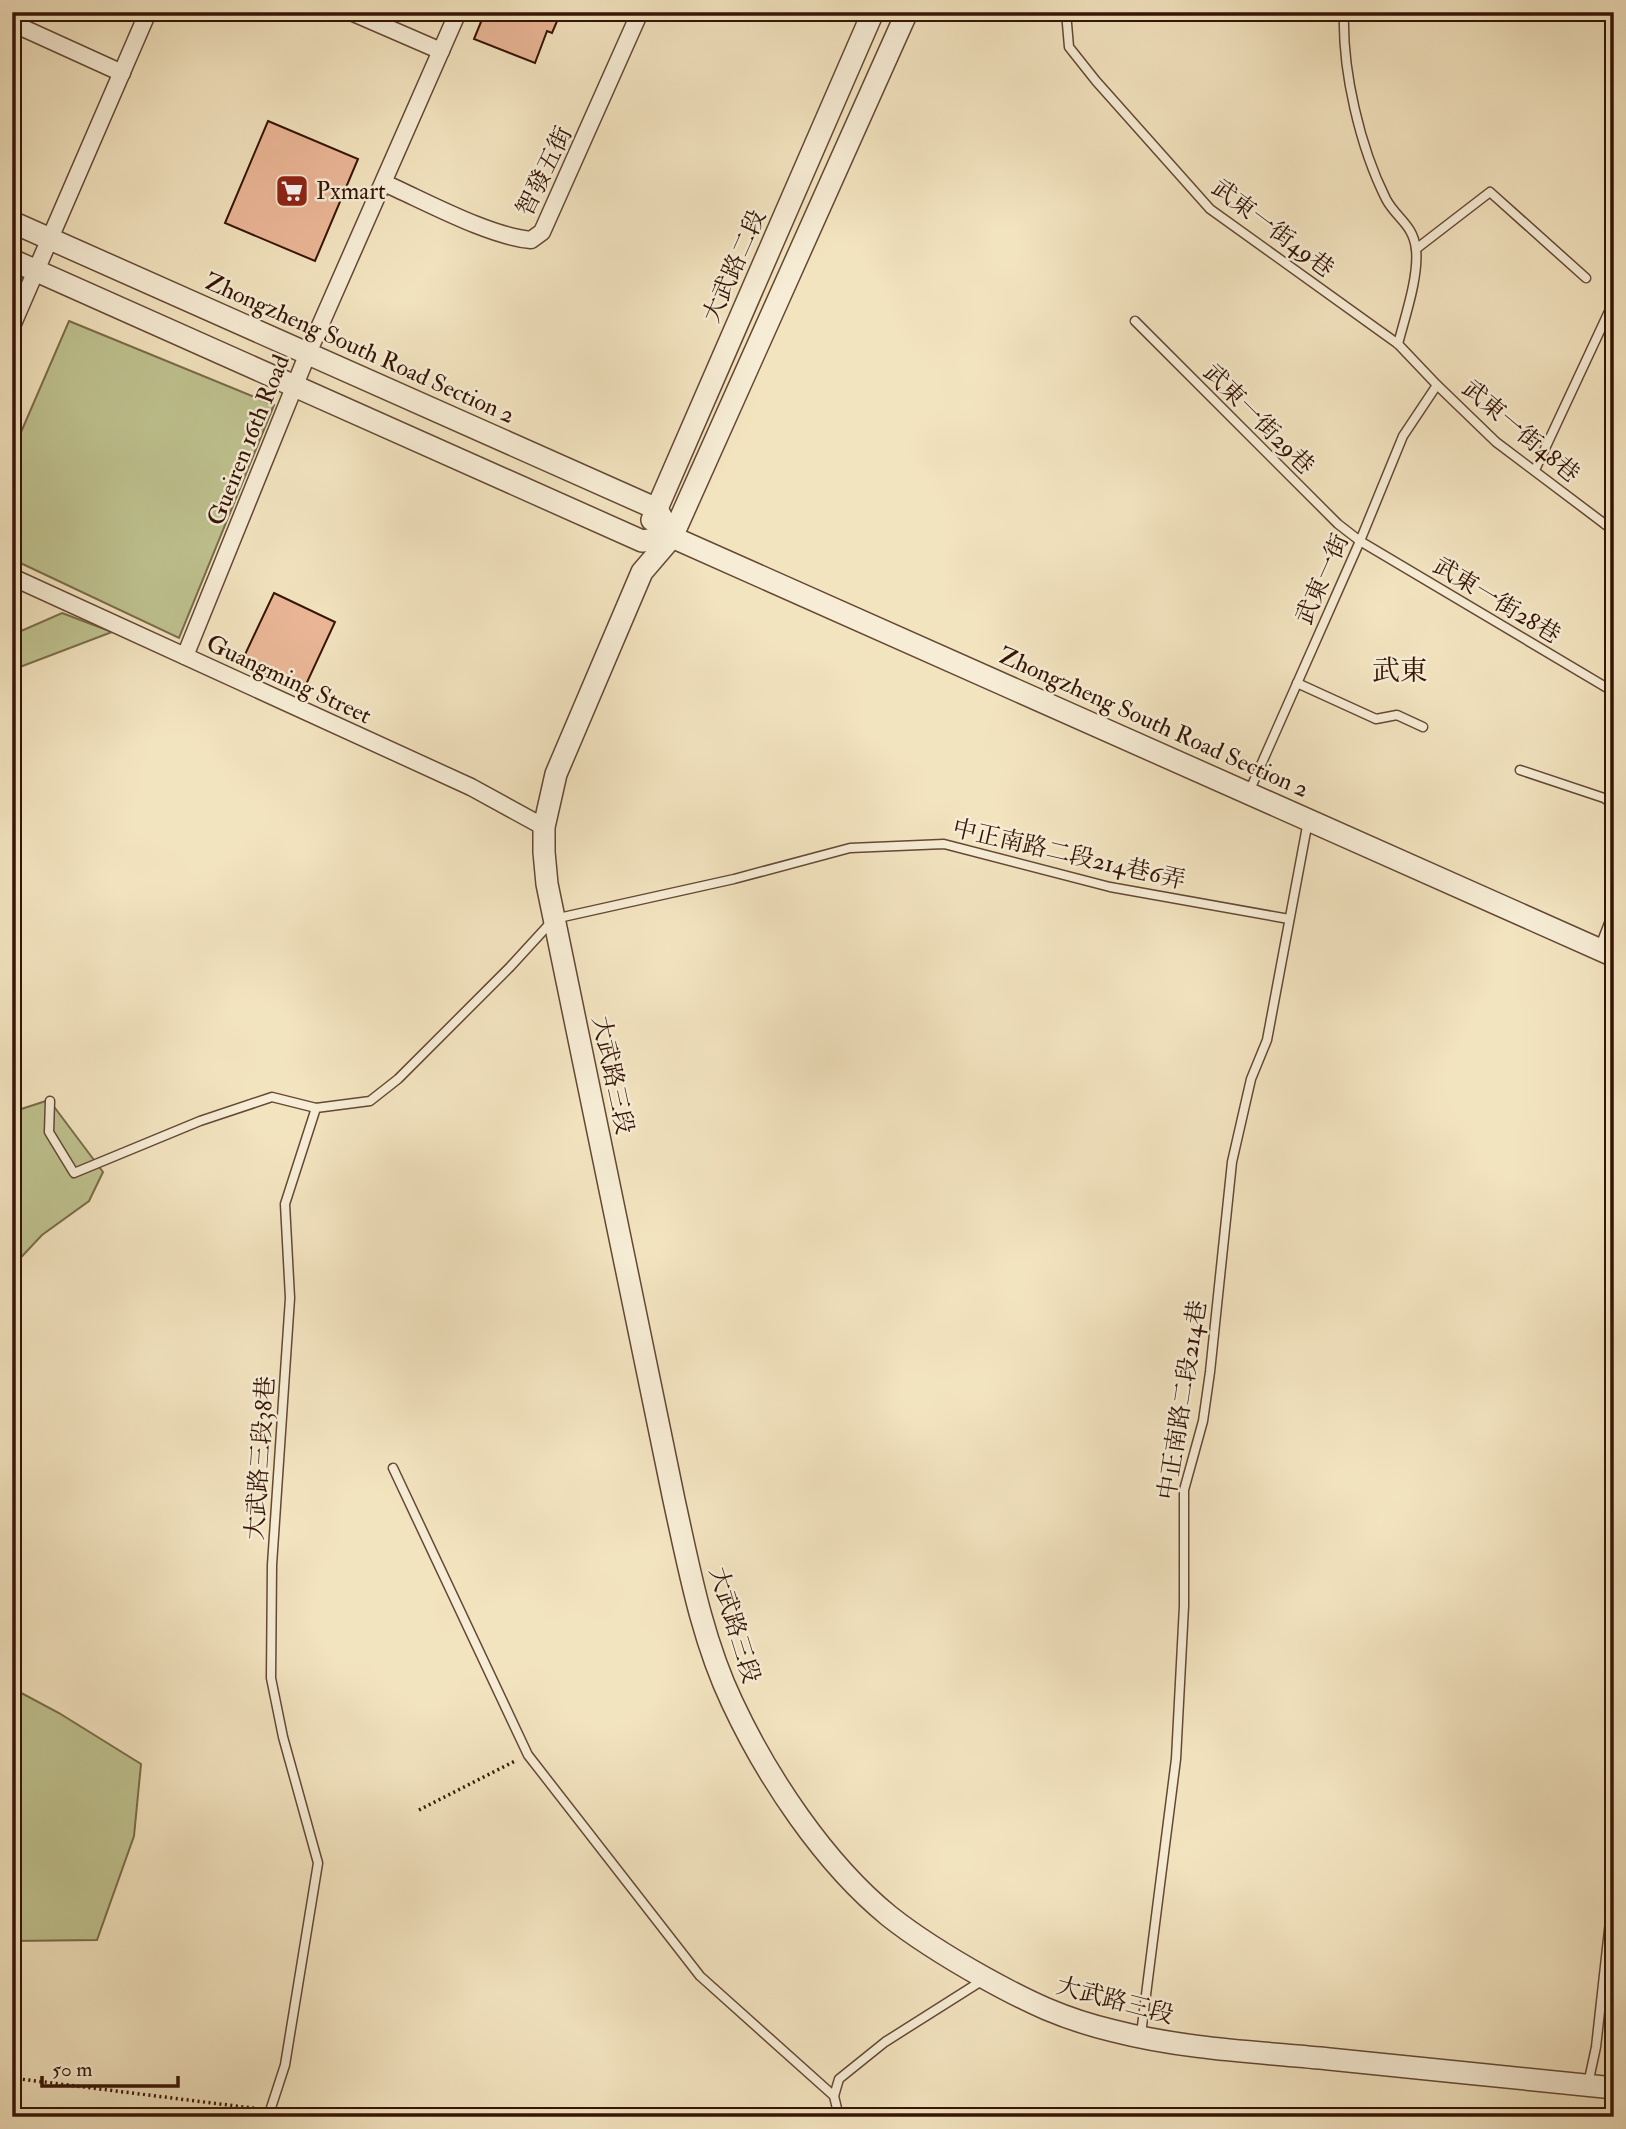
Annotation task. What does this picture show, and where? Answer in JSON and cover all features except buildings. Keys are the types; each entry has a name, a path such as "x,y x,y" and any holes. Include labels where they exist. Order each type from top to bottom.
{"street":[{"path":"12,326 148,12"},
{"path":"351,12 442,51"},
{"name":"Gueiren 16th Road","path":"185,656 308,353 458,12"},
{"name":"智發五街","path":"384,183 514,239 531,240 542,232 640,12"},
{"name":"大武路二段","path":"642,541 873,12"},
{"path":"672,537 907,12"},
{"path":"12,23 122,73"},
{"name":"Zhongzheng South Road Section 2","path":"12,222 657,509"},
{"path":"12,260 642,541 672,537"},
{"path":"657,509 672,537"},
{"name":"Zhongzheng South Road Section 2","path":"672,537 1606,952"},
{"name":"大武路三段","path":"672,537 642,572 561,762 548,803 544,852 554,919 674,1500 704,1625 731,1700 754,1745 798,1816 853,1880 889,1916 951,1959 1014,1996 1049,2011 1094,2026 1141,2037 1198,2045 1614,2088"},
{"name":"大武路三段","path":"642,541 642,572"},
{"name":"Guangming Street","path":"12,577 471,787 544,827"}],"lane":[{"name":"武東一街49巷","path":"1066,12 1069,47 1210,209 1398,344 1437,385"},
{"path":"1344,12 1343,26 1353,100 1366,150 1387,202 1410,228 1416,249 1411,295 1398,344"},
{"path":"1416,249 1490,192 1586,278"},
{"path":"1535,470 1613,305"},
{"name":"武東一街29巷","path":"1135,321 1338,524 1360,541"},
{"name":"武東一街48巷","path":"1437,385 1496,442 1614,531"},
{"name":"武東一街","path":"1249,792 1360,541 1403,436 1437,385"},
{"path":"1606,525 1614,506"},
{"name":"武東一街28巷","path":"1360,541 1614,692"},
{"path":"1297,683 1376,719 1397,715 1423,727"},
{"path":"1520,770 1604,798 1614,805"},
{"name":"中正南路二段214巷","path":"1141,2037 1176,1759 1184,1606 1184,1490 1203,1421 1232,1162 1251,1079 1267,1040 1308,819"},
{"name":"中正南路二段214巷6弄","path":"554,919 734,879 850,848 944,844 1110,887 1289,919"},
{"path":"1606,952 1614,910"},
{"path":"50,1101 49,1132 74,1172 200,1121 272,1097 316,1108 370,1101 398,1079 554,919"},
{"name":"大武路三段38巷","path":"268,2113 285,2065 318,1863 283,1737 271,1678 272,1565 290,1298 285,1204 316,1108"},
{"path":"393,1468 528,1755 700,1976 834,2096"},
{"path":"1588,2085 1596,2047 1614,1885"},
{"path":"839,2117 834,2096 839,2079 885,2042 985,1978"}],"path":[{"path":"419,1810 528,1755"},
{"path":"12,2078 268,2113"}],"green space":[{"path":"69,321 274,405 179,638 12,559 12,453"},
{"path":"62,613 112,632 12,670 12,635"},
{"path":"49,1100 103,1172 89,1201 42,1235 12,1267 12,1112"},
{"path":"12,1688 59,1713 141,1764 134,1836 97,1940 12,1941"}],"place":[{"name":"Pxmart","path":"292,191"}],"district":[{"name":"武東","path":"1400,670"}]}
